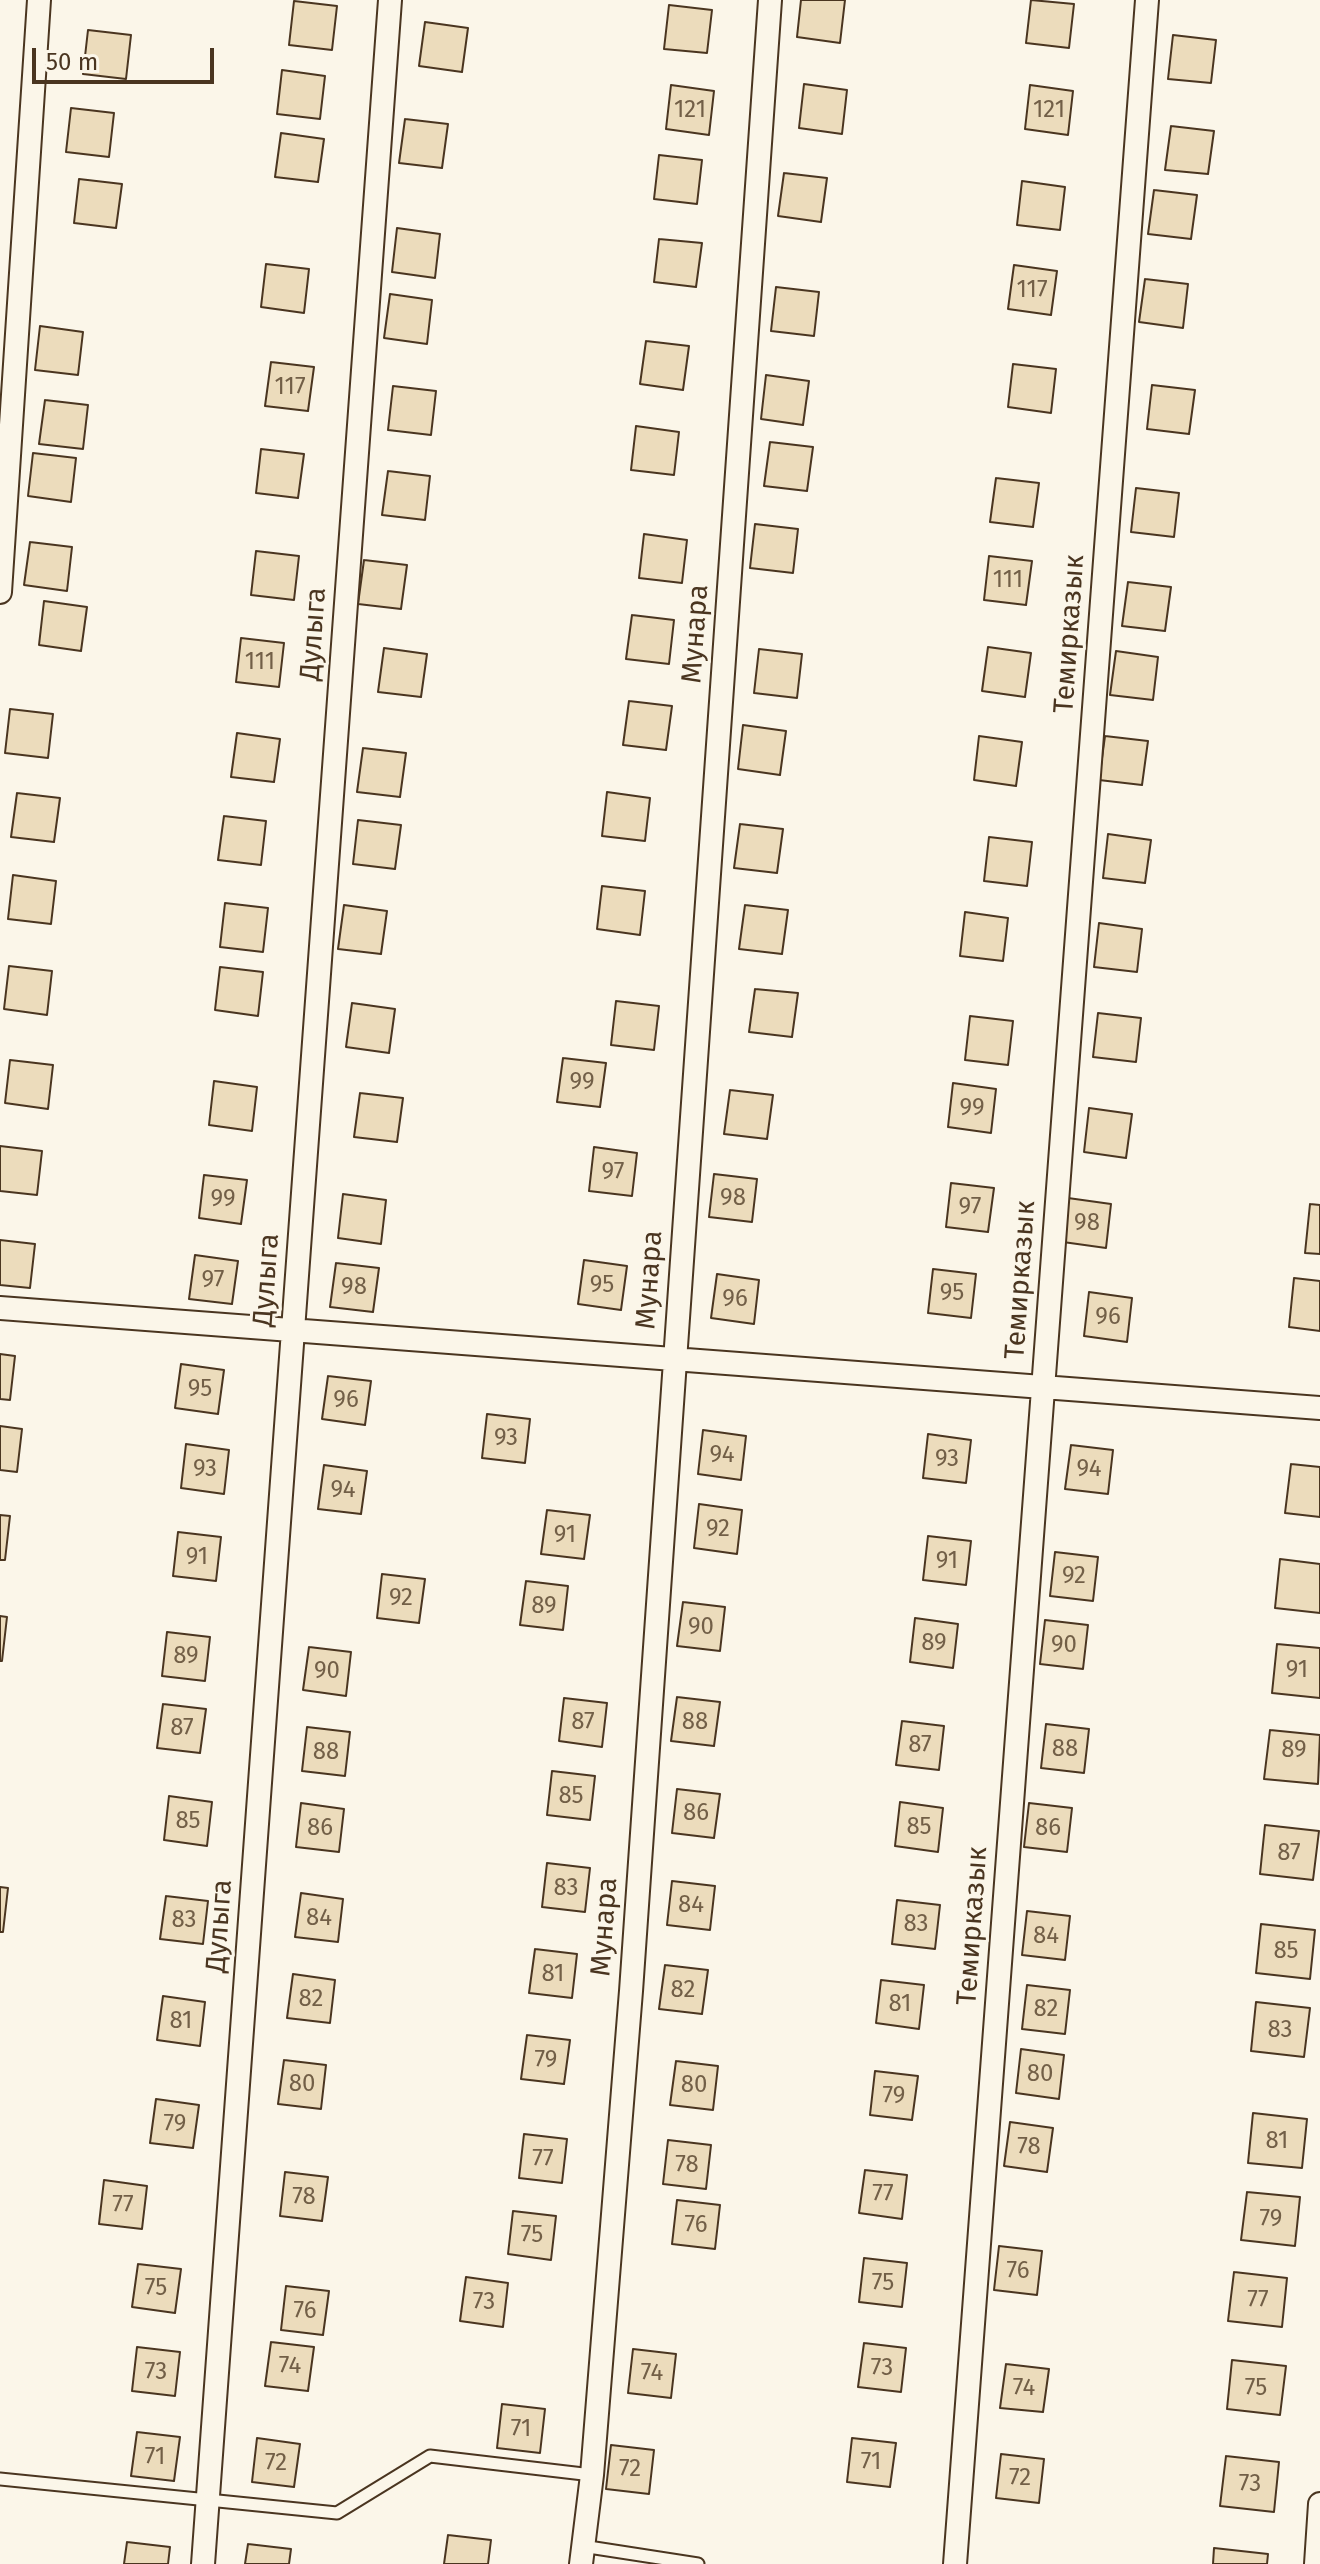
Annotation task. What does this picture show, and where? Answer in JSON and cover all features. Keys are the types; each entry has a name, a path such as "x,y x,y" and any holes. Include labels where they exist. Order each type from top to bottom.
{"street":[{"path":"0,592 39,0"},
{"name":"Дулыга","path":"203,2564 390,0"},
{"name":"Мунара","path":"581,2555 592,2475 632,1975 770,0"},
{"name":"Темирказык","path":"955,2564 1147,0"},
{"path":"0,1308 1320,1408"},
{"path":"1316,2564 1320,2504"}],"lane":[{"path":"0,2479 337,2513 430,2456 592,2475"},
{"path":"581,2555 698,2564"}],"building":[{"path":"801,0 845,0 840,43 797,37"},
{"path":"1031,0 1074,4 1069,48 1026,43"},
{"path":"294,1 337,6 332,50 289,45"},
{"path":"669,5 712,10 707,53 664,49"},
{"path":"425,22 468,28 462,72 419,66"},
{"path":"88,30 131,35 126,79 83,74"},
{"path":"1173,35 1216,40 1211,83 1168,79"},
{"path":"282,70 325,76 320,119 277,114"},
{"path":"804,84 847,90 842,134 799,128"},
{"path":"671,85 714,91 709,135 666,129"},
{"path":"1030,85 1073,91 1068,135 1025,129"},
{"path":"71,108 114,113 109,157 66,152"},
{"path":"405,119 448,124 442,168 399,163"},
{"path":"1171,126 1214,131 1208,174 1165,170"},
{"path":"281,133 324,139 318,182 275,177"},
{"path":"659,155 702,160 697,204 654,199"},
{"path":"784,173 827,178 821,222 778,216"},
{"path":"79,179 122,184 116,228 74,223"},
{"path":"1022,181 1065,187 1060,230 1017,225"},
{"path":"1154,190 1197,195 1191,239 1148,234"},
{"path":"397,228 440,234 435,278 392,272"},
{"path":"659,239 702,243 696,287 654,282"},
{"path":"266,264 309,269 304,313 261,307"},
{"path":"1014,265 1057,271 1051,315 1008,309"},
{"path":"1145,279 1188,284 1183,328 1139,322"},
{"path":"776,287 819,292 814,336 771,331"},
{"path":"390,294 432,300 427,344 384,338"},
{"path":"40,326 83,332 78,375 35,370"},
{"path":"646,341 689,346 683,390 640,384"},
{"path":"271,362 314,367 308,411 265,406"},
{"path":"1013,364 1056,369 1051,413 1008,407"},
{"path":"766,375 809,381 803,425 761,419"},
{"path":"1152,385 1195,390 1189,434 1147,429"},
{"path":"393,386 436,391 431,435 388,430"},
{"path":"45,400 88,405 83,449 39,444"},
{"path":"636,426 679,432 674,475 631,470"},
{"path":"770,442 813,447 807,491 764,486"},
{"path":"261,449 304,454 298,498 256,493"},
{"path":"33,453 76,458 71,502 28,496"},
{"path":"388,471 430,476 425,520 382,515"},
{"path":"996,478 1039,483 1033,527 990,522"},
{"path":"1136,488 1179,493 1174,537 1131,532"},
{"path":"755,524 798,529 793,573 750,568"},
{"path":"644,534 687,540 682,583 639,578"},
{"path":"30,542 72,547 67,591 24,585"},
{"path":"256,551 299,556 294,600 251,595"},
{"path":"989,556 1032,561 1026,605 984,600"},
{"path":"364,560 407,565 401,609 358,604"},
{"path":"1128,582 1171,587 1165,631 1122,626"},
{"path":"44,601 87,607 81,651 39,645"},
{"path":"632,615 674,620 669,664 626,659"},
{"path":"241,638 284,643 279,687 236,682"},
{"path":"988,647 1031,653 1025,697 982,691"},
{"path":"384,648 427,654 421,697 378,692"},
{"path":"759,649 802,654 797,698 754,693"},
{"path":"1116,651 1158,657 1153,700 1110,695"},
{"path":"629,701 672,706 666,750 623,745"},
{"path":"10,709 53,714 48,758 5,753"},
{"path":"743,725 786,731 780,775 738,769"},
{"path":"237,733 280,739 274,782 231,777"},
{"path":"979,736 1022,742 1016,786 974,780"},
{"path":"1105,736 1148,741 1142,785 1099,780"},
{"path":"363,748 406,753 400,797 357,792"},
{"path":"607,792 650,798 645,841 602,836"},
{"path":"17,793 60,798 54,842 11,837"},
{"path":"224,816 266,821 261,865 218,860"},
{"path":"358,820 401,825 395,869 353,864"},
{"path":"740,824 783,829 777,873 734,868"},
{"path":"1108,834 1151,840 1145,883 1103,878"},
{"path":"989,837 1032,842 1027,886 984,881"},
{"path":"13,875 56,881 51,924 8,919"},
{"path":"602,886 645,891 640,935 597,929"},
{"path":"225,903 268,908 263,952 220,947"},
{"path":"344,905 387,911 381,954 338,949"},
{"path":"745,905 788,910 782,954 739,949"},
{"path":"965,912 1008,918 1003,961 960,956"},
{"path":"1099,923 1142,929 1137,972 1094,967"},
{"path":"9,966 52,971 47,1015 4,1009"},
{"path":"220,967 263,972 258,1016 215,1010"},
{"path":"755,989 798,993 792,1037 749,1032"},
{"path":"616,1001 659,1006 654,1050 611,1045"},
{"path":"352,1003 395,1009 389,1053 346,1047"},
{"path":"1098,1013 1141,1018 1136,1062 1093,1057"},
{"path":"970,1016 1013,1021 1008,1065 965,1060"},
{"path":"563,1058 606,1063 600,1107 557,1102"},
{"path":"10,1060 53,1065 48,1109 5,1103"},
{"path":"214,1081 257,1087 252,1131 209,1125"},
{"path":"953,1083 996,1089 991,1133 948,1127"},
{"path":"730,1090 773,1095 767,1139 724,1134"},
{"path":"360,1093 403,1098 397,1142 354,1137"},
{"path":"1089,1108 1132,1114 1126,1158 1084,1152"},
{"path":"0,1146 42,1151 37,1195 0,1191"},
{"path":"594,1147 637,1153 632,1196 589,1191"},
{"path":"714,1174 757,1179 752,1222 709,1217"},
{"path":"204,1175 247,1180 241,1224 199,1218"},
{"path":"951,1183 994,1188 988,1232 946,1227"},
{"path":"343,1194 386,1200 381,1244 338,1238"},
{"path":"1068,1198 1111,1204 1106,1248 1063,1242"},
{"path":"1310,1204 1320,1205 1320,1254 1305,1253"},
{"path":"0,1240 35,1244 30,1288 0,1285"},
{"path":"195,1255 238,1261 232,1304 189,1299"},
{"path":"584,1260 627,1266 621,1310 578,1304"},
{"path":"336,1263 379,1268 373,1312 330,1307"},
{"path":"933,1269 976,1274 971,1318 928,1313"},
{"path":"717,1274 759,1280 754,1324 711,1318"},
{"path":"1294,1278 1320,1281 1320,1331 1289,1327"},
{"path":"1089,1292 1132,1298 1127,1342 1084,1336"},
{"path":"0,1354 15,1356 10,1400 0,1399"},
{"path":"181,1364 224,1370 218,1414 175,1408"},
{"path":"328,1376 371,1381 365,1425 322,1419"},
{"path":"487,1414 530,1419 525,1463 482,1458"},
{"path":"0,1426 22,1429 17,1472 0,1470"},
{"path":"703,1430 746,1436 741,1480 698,1474"},
{"path":"928,1434 971,1440 966,1483 923,1478"},
{"path":"186,1444 229,1450 224,1494 181,1488"},
{"path":"1071,1445 1113,1450 1108,1494 1065,1489"},
{"path":"1291,1464 1320,1467 1320,1517 1285,1513"},
{"path":"324,1465 367,1471 361,1514 318,1509"},
{"path":"699,1504 742,1510 737,1554 694,1548"},
{"path":"547,1510 590,1515 584,1559 541,1554"},
{"path":"0,1515 10,1516 5,1560 0,1560"},
{"path":"178,1532 221,1537 216,1581 173,1576"},
{"path":"928,1536 971,1541 966,1585 923,1580"},
{"path":"1055,1552 1098,1557 1093,1601 1050,1596"},
{"path":"1280,1559 1320,1564 1320,1613 1275,1608"},
{"path":"382,1574 425,1579 419,1623 377,1618"},
{"path":"526,1581 568,1586 563,1630 520,1625"},
{"path":"683,1602 725,1607 720,1651 677,1646"},
{"path":"0,1616 7,1617 2,1661 0,1661"},
{"path":"915,1618 958,1624 953,1668 910,1662"},
{"path":"1045,1620 1088,1625 1083,1669 1040,1664"},
{"path":"167,1632 210,1637 205,1681 162,1676"},
{"path":"1277,1644 1320,1648 1320,1698 1272,1693"},
{"path":"309,1647 351,1652 346,1696 303,1690"},
{"path":"677,1697 720,1702 714,1746 671,1741"},
{"path":"564,1698 607,1703 602,1747 559,1741"},
{"path":"163,1704 206,1709 200,1753 157,1748"},
{"path":"902,1721 944,1726 939,1770 896,1765"},
{"path":"1046,1724 1089,1729 1084,1773 1041,1768"},
{"path":"307,1727 350,1732 345,1776 302,1771"},
{"path":"1270,1730 1320,1735 1318,1784 1264,1779"},
{"path":"552,1771 595,1776 590,1820 547,1815"},
{"path":"677,1789 720,1794 714,1838 672,1833"},
{"path":"169,1796 212,1802 207,1846 164,1840"},
{"path":"900,1802 943,1808 938,1852 895,1846"},
{"path":"301,1803 344,1809 339,1852 296,1847"},
{"path":"1029,1803 1072,1808 1067,1852 1024,1847"},
{"path":"1265,1825 1319,1831 1313,1880 1260,1874"},
{"path":"547,1863 590,1868 585,1912 542,1907"},
{"path":"672,1881 715,1886 710,1930 667,1925"},
{"path":"0,1887 8,1888 3,1932 0,1932"},
{"path":"301,1893 343,1899 338,1942 295,1937"},
{"path":"166,1896 208,1901 203,1944 160,1939"},
{"path":"897,1900 940,1905 935,1949 892,1944"},
{"path":"1027,1911 1070,1916 1065,1960 1022,1955"},
{"path":"1261,1924 1315,1930 1310,1979 1256,1973"},
{"path":"535,1949 577,1954 572,1998 529,1993"},
{"path":"665,1965 708,1970 702,2014 659,2009"},
{"path":"293,1974 335,1980 330,2023 287,2018"},
{"path":"881,1980 924,1985 919,2029 876,2023"},
{"path":"1027,1985 1070,1990 1065,2034 1022,2029"},
{"path":"163,1996 205,2002 200,2046 157,2040"},
{"path":"1256,2002 1310,2008 1304,2057 1251,2051"},
{"path":"527,2035 570,2040 564,2084 521,2079"},
{"path":"1021,2049 1064,2055 1059,2099 1016,2093"},
{"path":"284,2060 326,2065 321,2109 278,2104"},
{"path":"676,2061 718,2066 713,2110 670,2105"},
{"path":"875,2071 918,2076 912,2120 870,2115"},
{"path":"156,2099 199,2105 193,2148 150,2143"},
{"path":"1253,2113 1307,2119 1302,2168 1248,2163"},
{"path":"1010,2122 1053,2128 1047,2172 1004,2166"},
{"path":"524,2134 567,2139 562,2183 519,2178"},
{"path":"668,2140 711,2145 706,2189 663,2184"},
{"path":"865,2170 907,2175 902,2219 859,2213"},
{"path":"285,2172 328,2177 322,2221 280,2216"},
{"path":"104,2180 147,2186 142,2229 99,2224"},
{"path":"1247,2192 1300,2197 1295,2246 1241,2240"},
{"path":"677,2200 720,2205 715,2249 672,2244"},
{"path":"513,2211 556,2216 551,2260 508,2254"},
{"path":"999,2246 1042,2251 1037,2295 994,2290"},
{"path":"864,2258 907,2263 902,2307 859,2302"},
{"path":"138,2264 181,2269 175,2313 132,2307"},
{"path":"1234,2272 1287,2278 1282,2327 1228,2321"},
{"path":"466,2277 508,2283 503,2327 460,2321"},
{"path":"286,2286 329,2291 323,2335 281,2330"},
{"path":"271,2342 314,2347 308,2391 265,2386"},
{"path":"864,2343 906,2348 901,2392 858,2387"},
{"path":"137,2347 180,2352 175,2396 132,2391"},
{"path":"633,2349 676,2354 671,2398 628,2393"},
{"path":"1232,2360 1286,2366 1280,2415 1227,2409"},
{"path":"1006,2364 1049,2369 1043,2412 1000,2408"},
{"path":"502,2404 545,2409 540,2453 497,2448"},
{"path":"137,2432 180,2437 174,2481 131,2476"},
{"path":"257,2438 300,2444 294,2487 252,2482"},
{"path":"852,2438 896,2443 890,2487 847,2482"},
{"path":"611,2445 654,2450 649,2494 606,2489"},
{"path":"1001,2454 1044,2459 1039,2503 996,2498"},
{"path":"1226,2456 1279,2462 1274,2512 1220,2506"},
{"path":"448,2535 491,2540 488,2564 444,2564"},
{"path":"127,2542 170,2547 168,2564 124,2564"},
{"path":"248,2544 291,2549 289,2564 245,2564"},
{"path":"1214,2548 1268,2554 1267,2564 1213,2564"}]}
